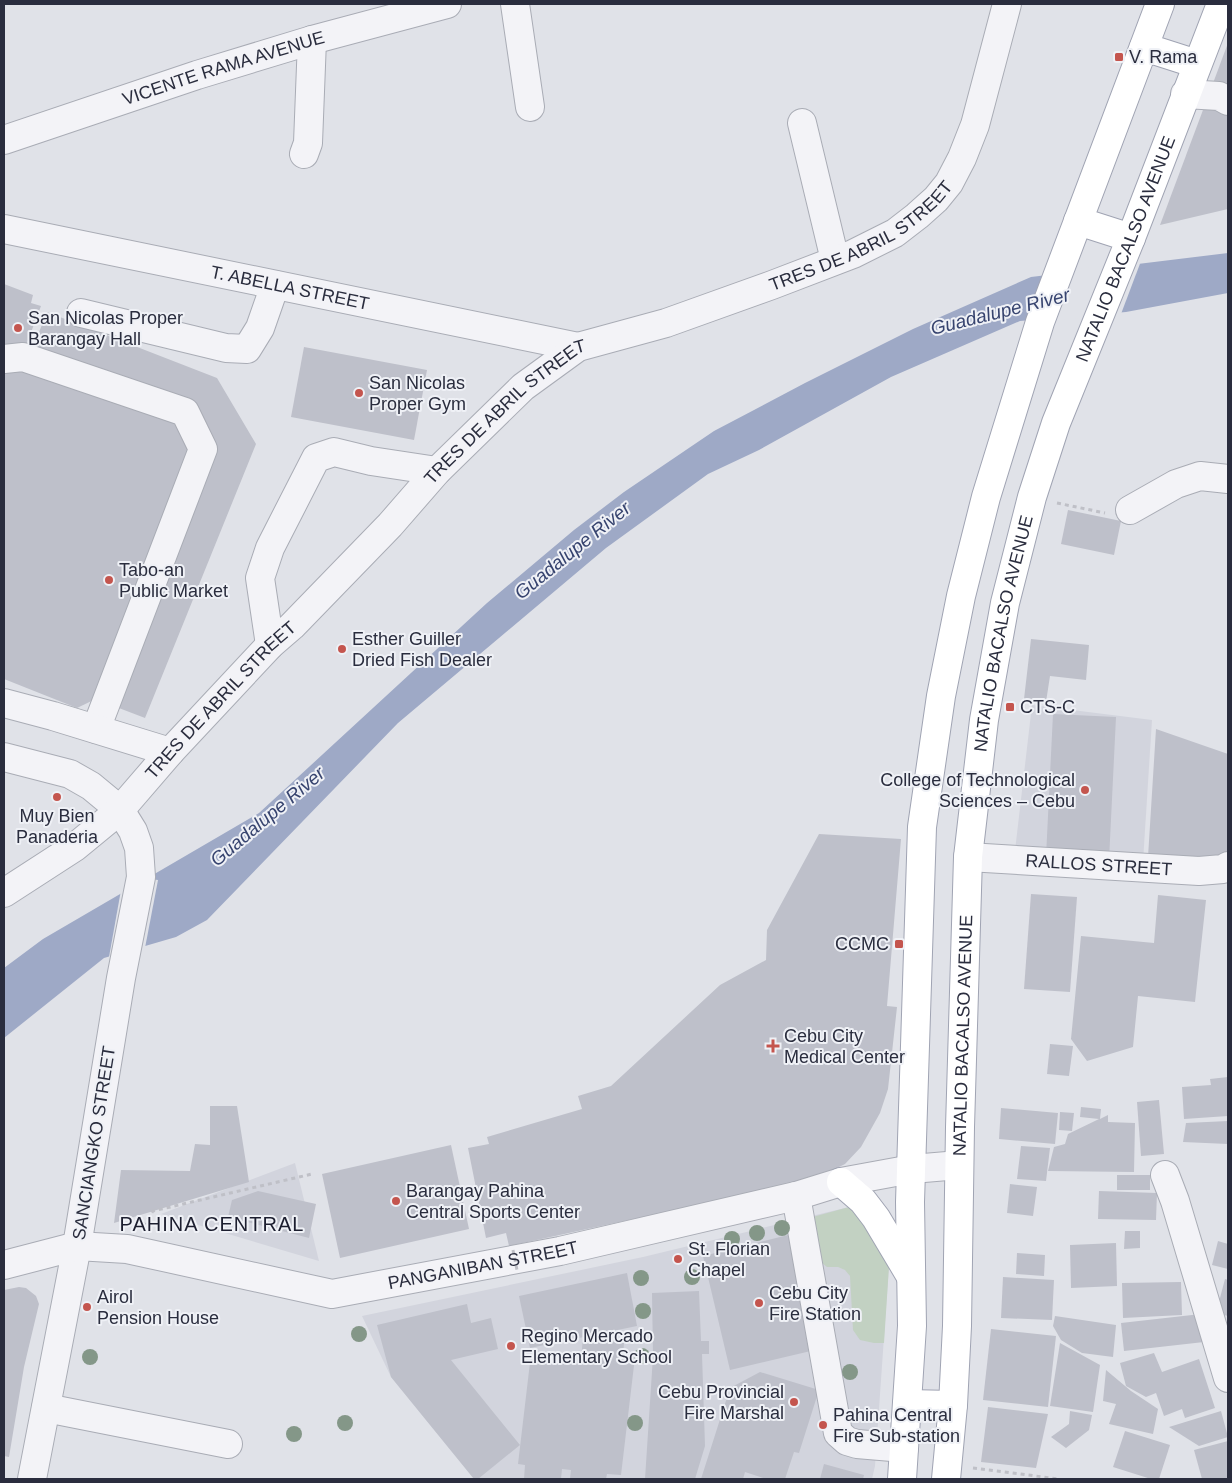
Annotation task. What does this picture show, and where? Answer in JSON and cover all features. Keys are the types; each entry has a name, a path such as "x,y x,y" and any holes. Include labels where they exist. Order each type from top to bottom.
{"main road":[{"path":"902,1479 912,1326 910,1202 922,828 941,696 961,596 986,497 1040,322 1160,4"},
{"name":"NATALIO BACALSO AVENUE","path":"947,1472 957,1326 959,1166 968,857 984,720 1005,603 1032,497 1056,423 1131,238 1221,4"},
{"path":"1144,48 1198,64"},
{"path":"1078,222 1131,238"},
{"path":"841,1182 863,1201 876,1218 912,1278"},
{"path":"907,1404 953,1405"}],"street":[{"name":"VICENTE RAMA AVENUE","path":"4,140 197,75 312,40 363,15 447,4"},
{"path":"515,4 530,107"},
{"name":"TRES DE ABRIL STREET","path":"4,893 75,847 120,810 170,752 270,645 292,626 390,525 437,471 523,387 578,347 666,323 853,254 895,232 930,204 949,182 962,158 975,126 1007,4"},
{"path":"304,154 308,143 312,40"},
{"path":"1185,94 1219,96 1228,101"},
{"path":"802,122 835,260"},
{"name":"T. ABELLA STREET","path":"4,229 578,347"},
{"path":"81,313 226,348 246,349 260,328 275,285"},
{"path":"4,359 24,357 185,412 203,449 96,729"},
{"path":"270,645 260,578 270,548 316,458 334,452 371,461 437,471"},
{"path":"1130,510 1176,484 1200,476 1228,479"},
{"path":"4,703 170,752"},
{"name":"SANCIANGKO STREET","path":"4,757 70,774 91,786 120,810 133,831 139,848 141,877 125,960 77,1246 32,1479"},
{"name":"RALLOS STREET","path":"968,857 1199,871 1223,869 1228,866"},
{"name":"PANGANIBAN STREET","path":"4,1265 77,1246 127,1249 332,1294 560,1250 796,1196 841,1182 912,1169 959,1166"},
{"path":"1165,1175 1175,1201 1228,1378"},
{"path":"796,1196 838,1433 847,1441 857,1444 904,1448"},
{"path":"46,1408 228,1444"}],"path":[{"path":"1032,497 1123,516 1130,510"},
{"path":"127,1249 153,1211 312,1174"},
{"path":"513,1250 517,1270"},
{"path":"947,1472 1059,1479"}],"shaded area":[{"name":"College of Technological Sciences – Cebu","path":"1032,705 1152,720 1143,862 1014,859"},
{"path":"295,1163 319,1261 161,1214"},
{"path":"849,1207 890,1251 875,1466 872,1479 474,1479 391,1377 362,1316 643,1257"}],"green space":[{"path":"849,1207 890,1251 884,1343 860,1340 853,1330 850,1276 845,1270 838,1267 827,1267 821,1262 809,1218"}],"water":[{"name":"Guadalupe River","path":"1228,253 1228,293 1126,312 1020,321 891,377 759,450 708,474 606,548 398,723 207,920 176,937 104,958 4,1038 4,968 43,939 259,813 487,603 574,530 624,492 714,431 913,329 1031,277"}],"pier":[{"path":"1141,261 1121,314 1028,323 1047,273"},
{"path":"143,878 158,880 145,948 113,958 109,957 121,890"}],"building":[{"path":"1228,43 1228,209 1160,225"},
{"name":"San Nicolas Proper Barangay Hall","path":"4,284 33,295 31,303 41,306 22,356 4,350"},
{"path":"47,312 217,378 256,444 145,718 111,705 213,450 190,408 32,350"},
{"name":"San Nicolas Proper Gym","path":"304,347 427,370 414,440 291,417"},
{"path":"4,358 182,419 196,446 104,695 77,708 4,679"},
{"path":"1068,510 1121,521 1114,555 1061,544"},
{"path":"1031,639 1089,645 1086,680 1050,676 1046,702 1024,699"},
{"path":"1053,714 1116,717 1109,860 1046,857"},
{"path":"1156,729 1228,754 1228,853 1212,864 1148,857"},
{"name":"Cebu City Medical Center","path":"819,834 901,839 887,1006 897,1007 888,1089 880,1113 861,1147 845,1164 823,1175 762,1191 509,1246 506,1233 486,1238 468,1148 489,1144 487,1137 582,1109 578,1096 611,1086 720,985 766,960 767,930"},
{"path":"1031,894 1077,897 1070,992 1024,989"},
{"path":"1158,895 1206,900 1195,1002 1138,996 1133,1047 1087,1061 1071,1039 1081,936 1154,943"},
{"path":"1050,1044 1073,1046 1069,1076 1047,1074"},
{"path":"1228,1077 1228,1116 1184,1119 1182,1087 1211,1085 1210,1079"},
{"path":"1159,1100 1164,1154 1141,1156 1137,1102"},
{"path":"210,1106 237,1106 249,1182 114,1223 121,1170 190,1171 195,1144 210,1145"},
{"path":"1081,1107 1101,1109 1100,1119 1108,1115 1108,1122 1135,1123 1134,1172 1048,1171 1054,1147 1065,1144 1068,1134 1099,1119 1080,1117"},
{"path":"1001,1108 1058,1113 1055,1144 999,1139"},
{"path":"1060,1112 1074,1113 1072,1131 1059,1130"},
{"path":"1228,1121 1228,1144 1183,1142 1186,1123"},
{"name":"Barangay Pahina Central Sports Center","path":"451,1145 469,1229 340,1258 322,1174"},
{"path":"1021,1146 1050,1148 1046,1181 1017,1179"},
{"path":"1117,1175 1150,1175 1150,1190 1117,1190"},
{"path":"1010,1184 1037,1187 1033,1216 1007,1213"},
{"path":"258,1191 316,1204 309,1238 228,1217 232,1200"},
{"path":"1099,1191 1157,1193 1156,1220 1098,1219"},
{"path":"1125,1231 1140,1231 1140,1248 1124,1249"},
{"name":"Cebu City Fire Station","path":"788,1235 815,1350 730,1370 703,1256"},
{"path":"1218,1241 1228,1244 1228,1269 1212,1265"},
{"path":"1116,1243 1117,1286 1071,1288 1070,1245"},
{"path":"1017,1253 1045,1255 1044,1276 1016,1274"},
{"path":"627,1273 637,1326 530,1348 519,1296"},
{"path":"1003,1277 1054,1280 1052,1320 1001,1318"},
{"path":"1225,1279 1228,1280 1228,1316 1216,1313"},
{"path":"1181,1282 1182,1315 1123,1318 1122,1283"},
{"path":"19,1287 26,1288 36,1296 39,1304 24,1367 9,1457 4,1456 4,1290"},
{"path":"699,1291 701,1341 709,1341 709,1354 702,1354 705,1446 695,1479 645,1479 653,1356 652,1293"},
{"path":"467,1304 471,1323 491,1318 498,1349 451,1360 520,1445 478,1479 474,1479 391,1377 377,1325"},
{"path":"1201,1314 1204,1342 1124,1351 1121,1323"},
{"path":"1055,1316 1116,1325 1113,1357 1082,1353 1061,1340 1053,1326"},
{"path":"991,1329 1056,1336 1048,1407 983,1400"},
{"path":"583,1338 624,1343 623,1356 635,1357 621,1475 607,1474 606,1479 570,1479 571,1470 562,1469 561,1479 524,1479 525,1465 518,1464 531,1354 581,1360"},
{"path":"1060,1343 1100,1365 1093,1412 1050,1406"},
{"path":"1154,1353 1162,1372 1199,1359 1215,1408 1185,1418 1182,1409 1164,1416 1156,1393 1146,1397 1126,1386 1120,1363"},
{"path":"1106,1370 1131,1391 1158,1409 1153,1434 1109,1424 1116,1404 1103,1401"},
{"path":"760,1372 819,1390 799,1453 794,1452 785,1479 766,1479 745,1472 743,1479 701,1479 730,1388"},
{"path":"988,1407 1048,1414 1036,1468 981,1462"},
{"path":"1070,1411 1092,1415 1089,1430 1066,1448 1051,1437 1069,1424"},
{"path":"1221,1411 1228,1437 1199,1446 1169,1427"},
{"path":"1125,1431 1170,1445 1159,1479 1151,1479 1113,1467"},
{"path":"1228,1441 1228,1479 1202,1479 1194,1450"},
{"path":"824,1464 864,1475 863,1479 820,1479"}],"place":[{"name":"V. Rama","path":"1119,57"},
{"name":"San Nicolas Proper Barangay Hall","path":"18,328"},
{"name":"San Nicolas Proper Gym","path":"359,393"},
{"name":"Tabo-an Public Market","path":"109,580"},
{"name":"Esther Guiller Dried Fish Dealer","path":"342,649"},
{"name":"CTS-C","path":"1010,707"},
{"name":"College of Technological Sciences – Cebu","path":"1085,790"},
{"name":"Muy Bien Panaderia","path":"57,797"},
{"name":"CCMC","path":"899,944"},
{"name":"Cebu City Medical Center","path":"773,1046"},
{"name":"Barangay Pahina Central Sports Center","path":"396,1201"},
{"name":"St. Florian Chapel","path":"678,1259"},
{"name":"Cebu City Fire Station","path":"759,1303"},
{"name":"Airol Pension House","path":"87,1307"},
{"name":"Regino Mercado Elementary School","path":"511,1346"},
{"name":"Cebu Provincial Fire Marshal","path":"794,1402"},
{"name":"Pahina Central Fire Sub-station","path":"823,1425"}],"district":[{"name":"PAHINA CENTRAL","path":"212,1224"}]}
